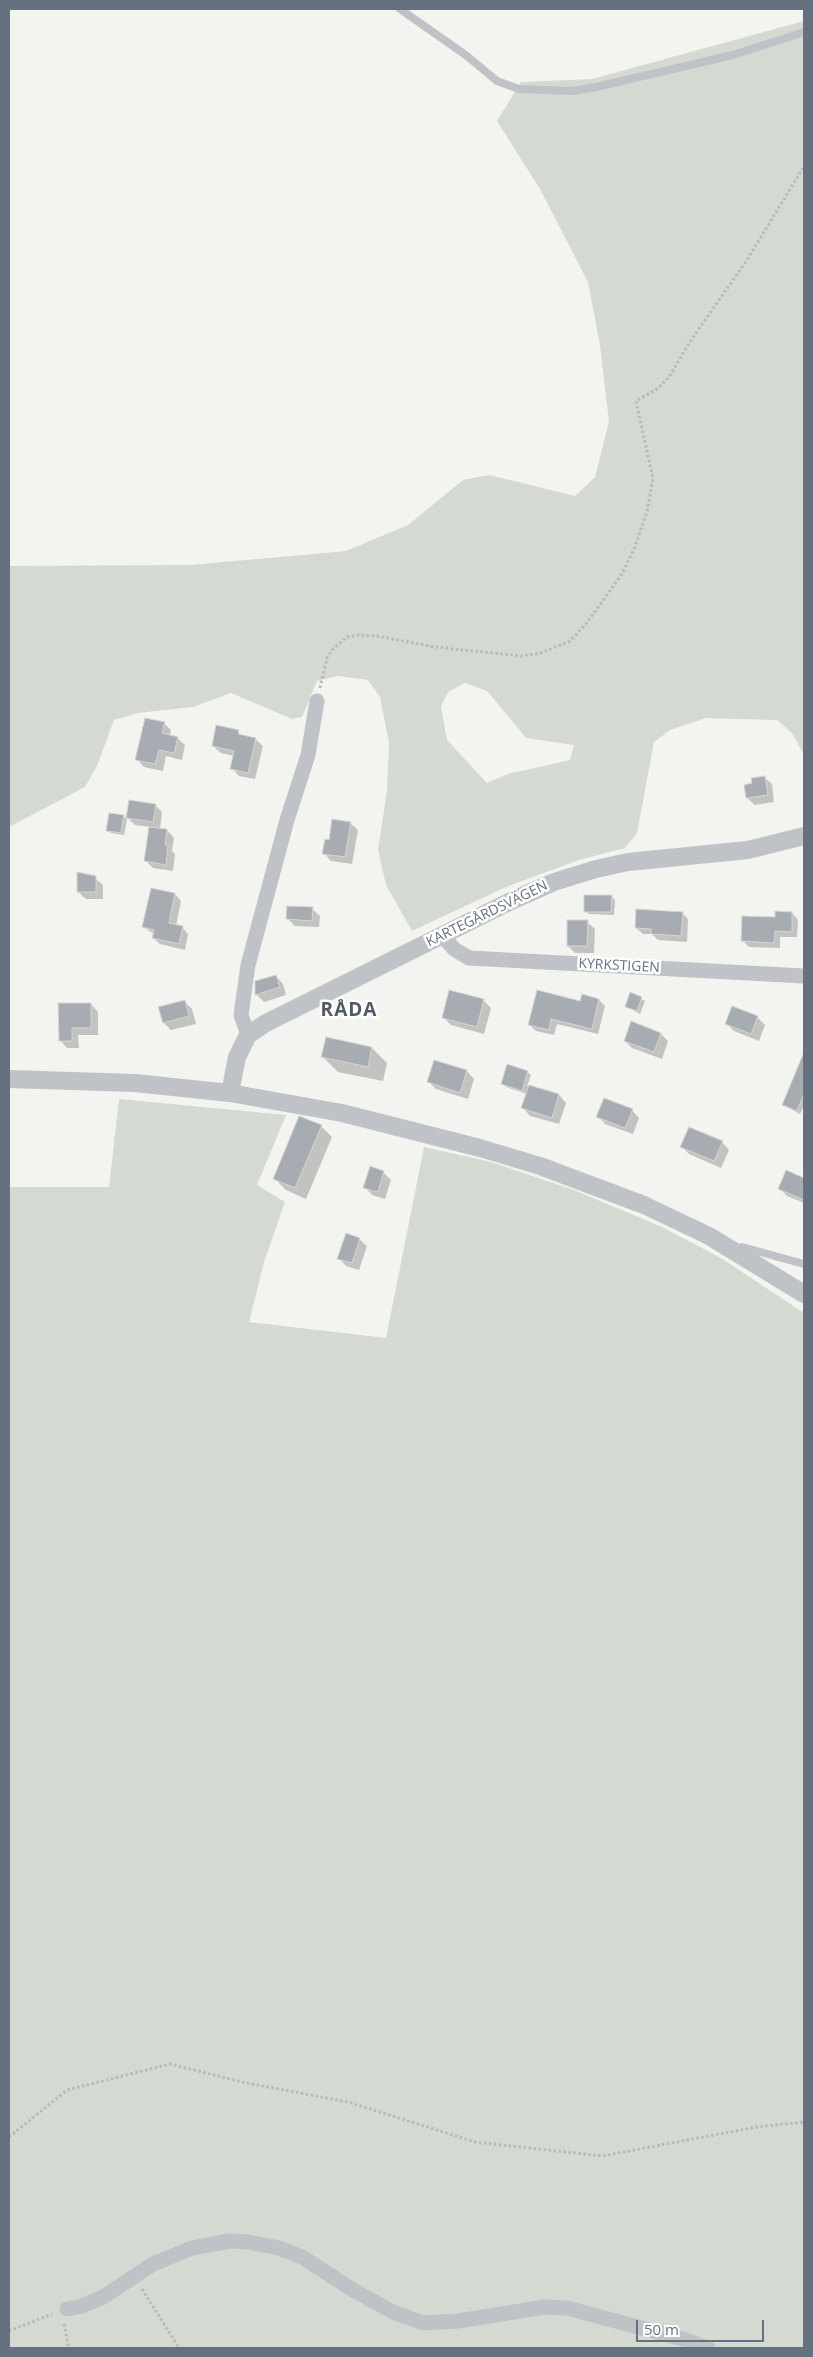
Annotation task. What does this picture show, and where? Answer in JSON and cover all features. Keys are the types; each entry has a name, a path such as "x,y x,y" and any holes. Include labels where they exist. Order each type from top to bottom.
{"street":[{"path":"230,1093 237,1057 248,1035 241,1015 248,965 287,820 308,755 317,701"},
{"name":"KARTEGÅRDSVÄGEN","path":"248,1035 266,1023 442,935 554,882 596,869 628,862 748,850 804,836"},
{"name":"KYRKSTIGEN","path":"442,935 454,949 469,958 804,976"},
{"path":"9,1079 135,1083 230,1093 342,1113 480,1148 540,1166 644,1205 735,1251 804,1294"},
{"path":"67,2309 82,2306 103,2297 133,2274 192,2248 230,2241 248,2242 279,2248 302,2257 361,2295 392,2312 423,2323 458,2321 544,2307 567,2308 683,2339 708,2348"}],"lane":[{"path":"400,9 452,44 497,81 519,89 573,91 596,87 733,55 804,32"},
{"path":"735,1251 742,1247 804,1264"}],"path":[{"path":"317,701 327,658 333,649 347,637 357,635 377,636 435,648 521,656 541,652 570,641 586,624 622,574 634,549 647,512 653,478 636,401 657,389 669,377 691,340 746,260 804,166"},
{"path":"9,2137 67,2090 170,2064 242,2082 348,2102 475,2142 602,2156 757,2127 804,2122"},
{"path":"133,2274 179,2348"},
{"path":"9,2331 67,2309"},
{"path":"67,2309 64,2326 69,2348"}],"shaded area":[{"path":"804,21 804,755 792,733 777,720 706,718 670,730 654,742 637,833 625,848 579,860 506,887 412,931 386,885 378,850 387,791 389,743 380,697 368,680 338,676 317,681 302,717 292,719 231,693 193,707 137,713 114,720 97,766 85,787 9,827 9,566 190,565 346,551 408,525 463,480 489,475 575,496 595,477 609,422 600,345 588,282 540,189 497,121 521,82 592,79","holes":["465,683 487,691 526,738 574,745 570,760 508,774 487,783 447,740 441,706 448,692"]},
{"path":"119,1099 286,1115 257,1185 285,1202 264,1262 249,1322 386,1338 424,1147 491,1162 574,1190 662,1227 721,1258 804,1313 804,2348 9,2348 9,1187 109,1187"}],"building":[{"path":"145,718 165,722 162,733 178,737 174,753 159,750 155,764 135,760"},
{"path":"216,725 239,730 238,734 256,738 248,773 230,769 234,751 212,746"},
{"path":"765,776 768,795 746,798 744,785 752,783 751,778"},
{"path":"129,800 156,804 153,822 126,818"},
{"path":"109,813 124,815 121,833 106,831"},
{"path":"332,819 351,822 345,857 322,854 325,839 329,840"},
{"path":"149,827 167,829 165,845 168,845 166,865 144,861"},
{"path":"77,872 96,876 96,892 77,892"},
{"path":"151,888 175,893 169,923 183,926 179,944 152,938 154,930 142,927"},
{"path":"584,895 612,895 611,912 584,912"},
{"path":"287,906 313,907 312,921 286,919"},
{"path":"636,909 683,912 681,936 651,934 651,929 635,928"},
{"path":"775,911 792,912 792,932 775,931 774,943 741,941 742,916 775,917"},
{"path":"567,920 588,920 587,946 567,946"},
{"path":"276,975 280,987 255,995 255,981"},
{"path":"449,990 484,999 477,1027 442,1018"},
{"path":"537,990 580,1001 582,994 599,999 592,1029 551,1019 549,1030 528,1025"},
{"path":"630,992 642,997 637,1011 625,1007"},
{"path":"185,1000 189,1016 163,1023 158,1007"},
{"path":"58,1003 91,1003 91,1028 72,1028 72,1041 59,1041"},
{"path":"732,1006 758,1016 751,1034 725,1024"},
{"path":"631,1021 661,1033 654,1052 624,1041"},
{"path":"326,1037 372,1047 368,1067 321,1057"},
{"path":"804,1052 804,1094 797,1111 782,1105"},
{"path":"434,1060 467,1070 460,1093 427,1082"},
{"path":"507,1064 528,1071 522,1091 501,1084"},
{"path":"529,1085 559,1094 552,1118 521,1108"},
{"path":"604,1098 633,1109 625,1128 596,1117"},
{"path":"299,1116 322,1125 295,1188 273,1179"},
{"path":"689,1127 723,1141 714,1161 680,1147"},
{"path":"370,1166 384,1171 378,1192 363,1188"},
{"path":"786,1170 804,1178 804,1200 778,1189"},
{"path":"346,1233 360,1238 352,1263 337,1259"}],"district":[{"name":"RÅDA","path":"349,1011"}]}
